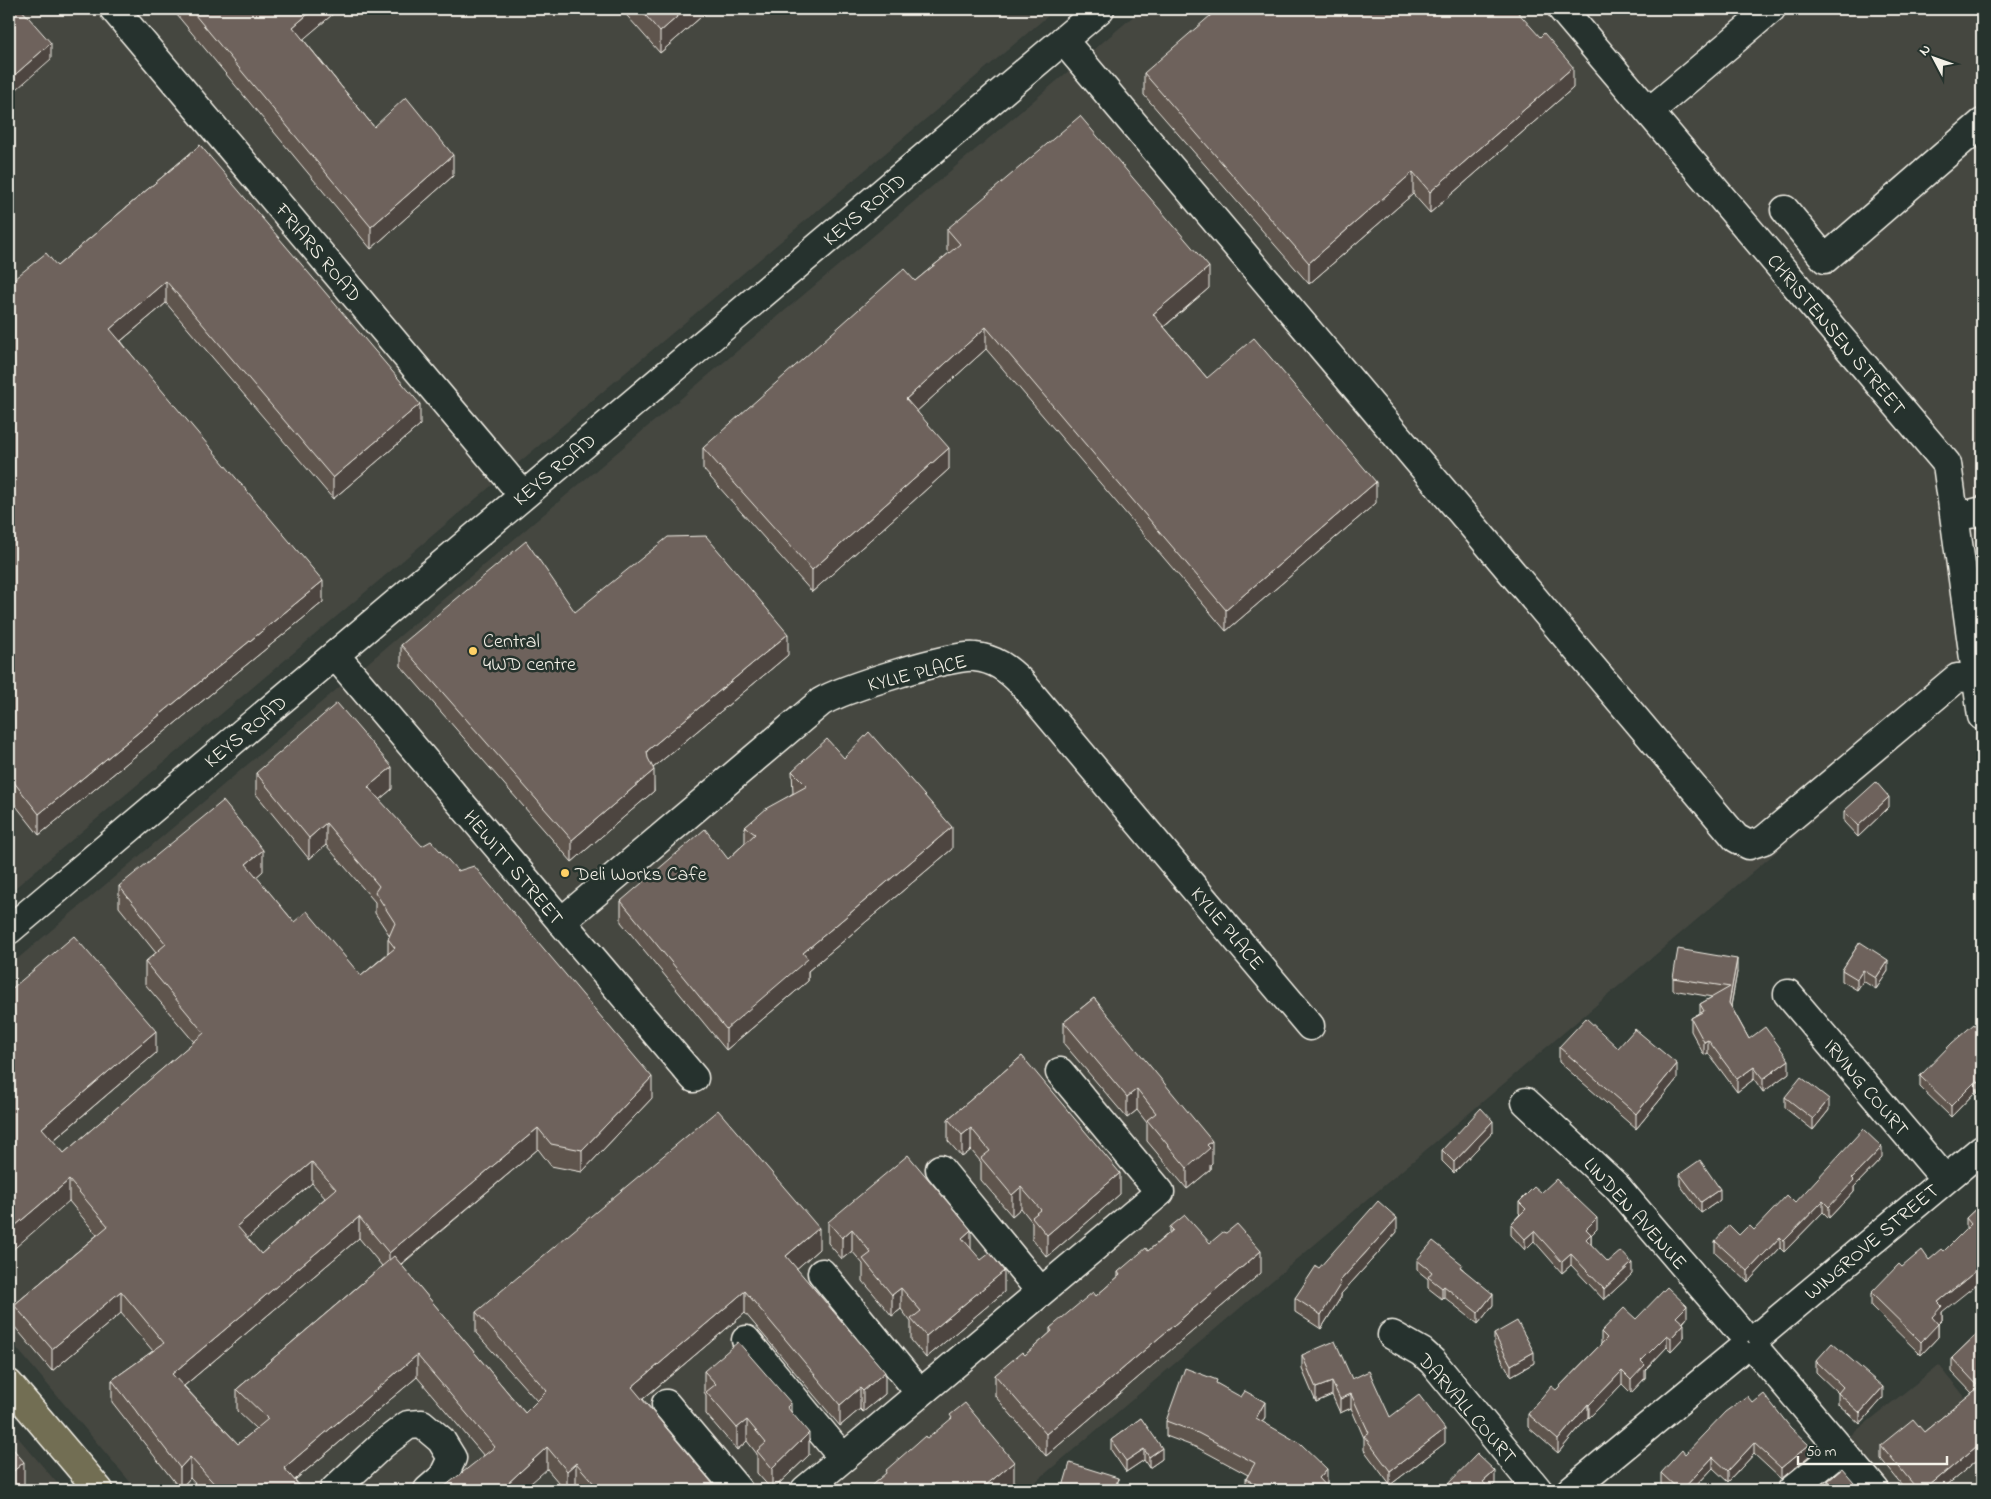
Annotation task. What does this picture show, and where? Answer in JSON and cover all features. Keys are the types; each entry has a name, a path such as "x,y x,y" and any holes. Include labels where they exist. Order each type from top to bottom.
{"main road":[{"path":"9,1384 99,1490"}],"street":[{"name":"FRIARS ROAD","path":"114,9 523,496"},
{"name":"KEYS ROAD","path":"9,930 1100,9"},
{"name":"CHRISTENSEN STREET","path":"1562,9 1947,464 1978,660 1982,716"},
{"path":"1649,112 1771,9"},
{"path":"1063,40 1736,838 1749,845 1764,840 1978,660"},
{"path":"1795,284 1982,123"},
{"path":"1766,250 1791,217 1825,259"},
{"path":"1954,514 1970,514 1982,511"},
{"name":"HEWITT STREET","path":"334,655 694,1078"},
{"name":"KYLIE PLACE","path":"560,922 821,702 834,694 855,687 955,658 974,656 1006,667 1021,682 1310,1026"},
{"name":"IRVING COURT","path":"1788,994 1946,1180"},
{"path":"805,1490 1160,1192 1060,1072"},
{"name":"LINDEN AVENUE","path":"1526,1102 1616,1186 1875,1490"},
{"name":"WINGROVE STREET","path":"1571,1490 1982,1149"},
{"path":"940,1169 1041,1292"},
{"path":"822,1273 920,1393"},
{"name":"DARVALL COURT","path":"1392,1335 1422,1352 1433,1362 1538,1490"},
{"path":"746,1340 843,1458"},
{"path":"666,1404 738,1490"},
{"path":"334,1490 383,1444 408,1425 422,1424 441,1440 452,1458 443,1477 428,1490"},
{"path":"1792,1490 1841,1450"}],"shaded area":[{"path":"9,9 1056,9 9,893"},
{"path":"1142,9 1982,9 1982,677 1026,1490 137,1490 9,1339 9,966"},
{"path":"1939,1365 1982,1418 1982,1483 1974,1490 1782,1490"},
{"path":"9,1427 63,1490 9,1490"}],"building":[{"path":"9,9 21,9 51,43 9,80"},
{"path":"190,9 314,9 293,27 374,127 406,97 453,155 371,227"},
{"path":"640,9 686,9 660,32"},
{"path":"1218,9 1515,9 1540,37 1544,33 1573,67 1430,192 1413,172 1309,263 1144,73"},
{"path":"1080,116 1209,267 1153,314 1207,378 1254,338 1376,482 1226,610 986,327 906,399 949,448 812,570 703,448 904,269 915,281 960,244 947,229"},
{"path":"200,145 420,404 333,478 166,281 110,329 323,581 39,814 9,776 9,283 46,253 57,266"},
{"path":"706,536 788,634 647,751 654,770 572,840 401,645 526,541 575,612 668,537"},
{"path":"337,703 392,767 368,787 422,846 431,841 458,871 474,866 652,1077 582,1150 551,1144 538,1128 389,1253 359,1217 172,1374 238,1444 268,1419 237,1389 394,1256 525,1413 547,1391 476,1312 718,1110 819,1228 786,1256 885,1372 863,1391 860,1388 840,1405 745,1291 632,1387 718,1490 592,1490 597,1487 576,1463 567,1471 547,1447 507,1484 511,1490 440,1490 495,1447 417,1355 284,1468 303,1490 220,1490 190,1457 180,1468 112,1380 164,1343 121,1291 52,1349 14,1305 108,1226 69,1180 9,1231 9,991 74,936 156,1031 42,1128 64,1153 204,1033 145,962 166,944 119,886 223,801 263,850 246,864 294,922 307,911 361,976 395,948 388,939 395,923 375,892 379,886 326,823 309,838 256,773","holes":["312,1162 336,1189 261,1254 237,1226"]},
{"path":"869,732 952,827 803,953 808,959 726,1029 621,901 705,829 728,859 755,834 745,827 767,808 807,786 792,771 827,739 844,758"},
{"path":"1876,782 1889,797 1858,826 1844,811"},
{"path":"1860,942 1888,960 1876,978 1863,970 1857,979 1842,970"},
{"path":"1678,949 1737,959 1729,1003 1749,1039 1765,1027 1789,1060 1763,1079 1754,1067 1737,1079 1708,1040 1704,1042 1691,1018 1704,1011 1700,1004 1730,987 1673,978"},
{"path":"1094,998 1212,1141 1207,1145 1210,1148 1187,1168 1147,1120 1156,1113 1137,1089 1127,1097 1064,1022"},
{"path":"1586,1018 1618,1048 1635,1029 1677,1064 1636,1114 1559,1047"},
{"path":"1974,1024 1982,1032 1982,1080 1978,1083 1976,1081 1951,1106 1920,1076 1952,1043"},
{"path":"1022,1056 1120,1173 1047,1235 1032,1217 1041,1210 1021,1187 1012,1195 981,1158 990,1151 971,1128 962,1135 948,1119"},
{"path":"1801,1077 1829,1099 1813,1119 1785,1097"},
{"path":"1481,1108 1493,1121 1454,1162 1442,1150"},
{"path":"1863,1129 1882,1147 1852,1178 1854,1180 1829,1207 1823,1201 1784,1241 1780,1237 1748,1271 1715,1241 1729,1225 1739,1235 1749,1225 1754,1230 1787,1195 1795,1203"},
{"path":"908,1155 971,1230 962,1238 981,1260 990,1253 1004,1271 926,1336 911,1319 921,1311 901,1288 892,1295 863,1259 871,1253 852,1229 842,1238 828,1222"},
{"path":"1700,1160 1720,1189 1701,1202 1680,1174"},
{"path":"1556,1179 1597,1218 1586,1229 1591,1234 1586,1239 1608,1262 1621,1251 1632,1263 1604,1289 1571,1254 1562,1262 1534,1231 1525,1239 1511,1224 1526,1209 1519,1202 1534,1187 1541,1193"},
{"path":"1378,1201 1397,1218 1339,1282 1341,1283 1321,1315 1295,1298 1316,1266 1319,1268"},
{"path":"1982,1203 1982,1266 1938,1302 1942,1306 1932,1317 1938,1324 1921,1342 1871,1293 1899,1264 1902,1267 1922,1250 1929,1260 1942,1249 1944,1251 1971,1224 1966,1218"},
{"path":"1185,1215 1210,1243 1223,1232 1226,1233 1237,1224 1261,1251 1046,1434 995,1375 1022,1352 1025,1355 1052,1331 1050,1328 1093,1292 1096,1296 1120,1275 1118,1272 1146,1248 1148,1251 1173,1230 1170,1227"},
{"path":"1433,1241 1462,1264 1460,1267 1493,1294 1478,1313 1444,1286 1442,1288 1428,1277 1432,1272 1417,1260"},
{"path":"1667,1287 1687,1306 1676,1317 1684,1324 1671,1338 1667,1335 1641,1361 1645,1365 1631,1380 1622,1371 1588,1404 1558,1440 1528,1414 1551,1386 1556,1390 1607,1338 1601,1332 1624,1308 1636,1319"},
{"path":"1517,1321 1534,1352 1511,1365 1494,1334"},
{"path":"1982,1329 1982,1442 1924,1490 1918,1490 1881,1445 1913,1419 1924,1432 1979,1387 1952,1358"},
{"path":"1335,1341 1352,1379 1369,1371 1390,1417 1419,1395 1445,1429 1390,1471 1364,1436 1369,1433 1351,1394 1340,1399 1332,1382 1316,1388 1302,1355"},
{"path":"738,1342 791,1403 787,1407 809,1433 772,1469 757,1451 766,1443 747,1420 737,1428 706,1392 716,1384 704,1371"},
{"path":"1832,1343 1883,1387 1860,1413 1838,1393 1843,1387 1816,1361"},
{"path":"1185,1368 1217,1380 1216,1383 1241,1397 1245,1391 1265,1402 1256,1418 1301,1444 1327,1469 1319,1478 1330,1490 1267,1490 1246,1479 1255,1463 1198,1433 1166,1421"},
{"path":"1764,1394 1790,1427 1809,1445 1781,1468 1754,1443 1728,1471 1713,1457 1682,1490 1679,1490 1661,1473 1682,1450 1685,1454 1725,1412 1747,1396 1753,1403"},
{"path":"965,1403 1014,1462 980,1490 866,1490 925,1436 927,1439 952,1418 950,1415"},
{"path":"1141,1418 1162,1448 1149,1457 1144,1449 1126,1461 1111,1440"},
{"path":"9,1444 24,1462 9,1475"},
{"path":"1477,1454 1495,1471 1483,1482 1488,1487 1485,1490 1442,1490"},
{"path":"1070,1463 1118,1478 1115,1490 1062,1490"},
{"path":"1842,1469 1860,1490 1835,1490 1828,1481"}],"place":[{"name":"Central 4WD centre","path":"473,651"},
{"name":"Deli Works Cafe","path":"565,873"}]}
